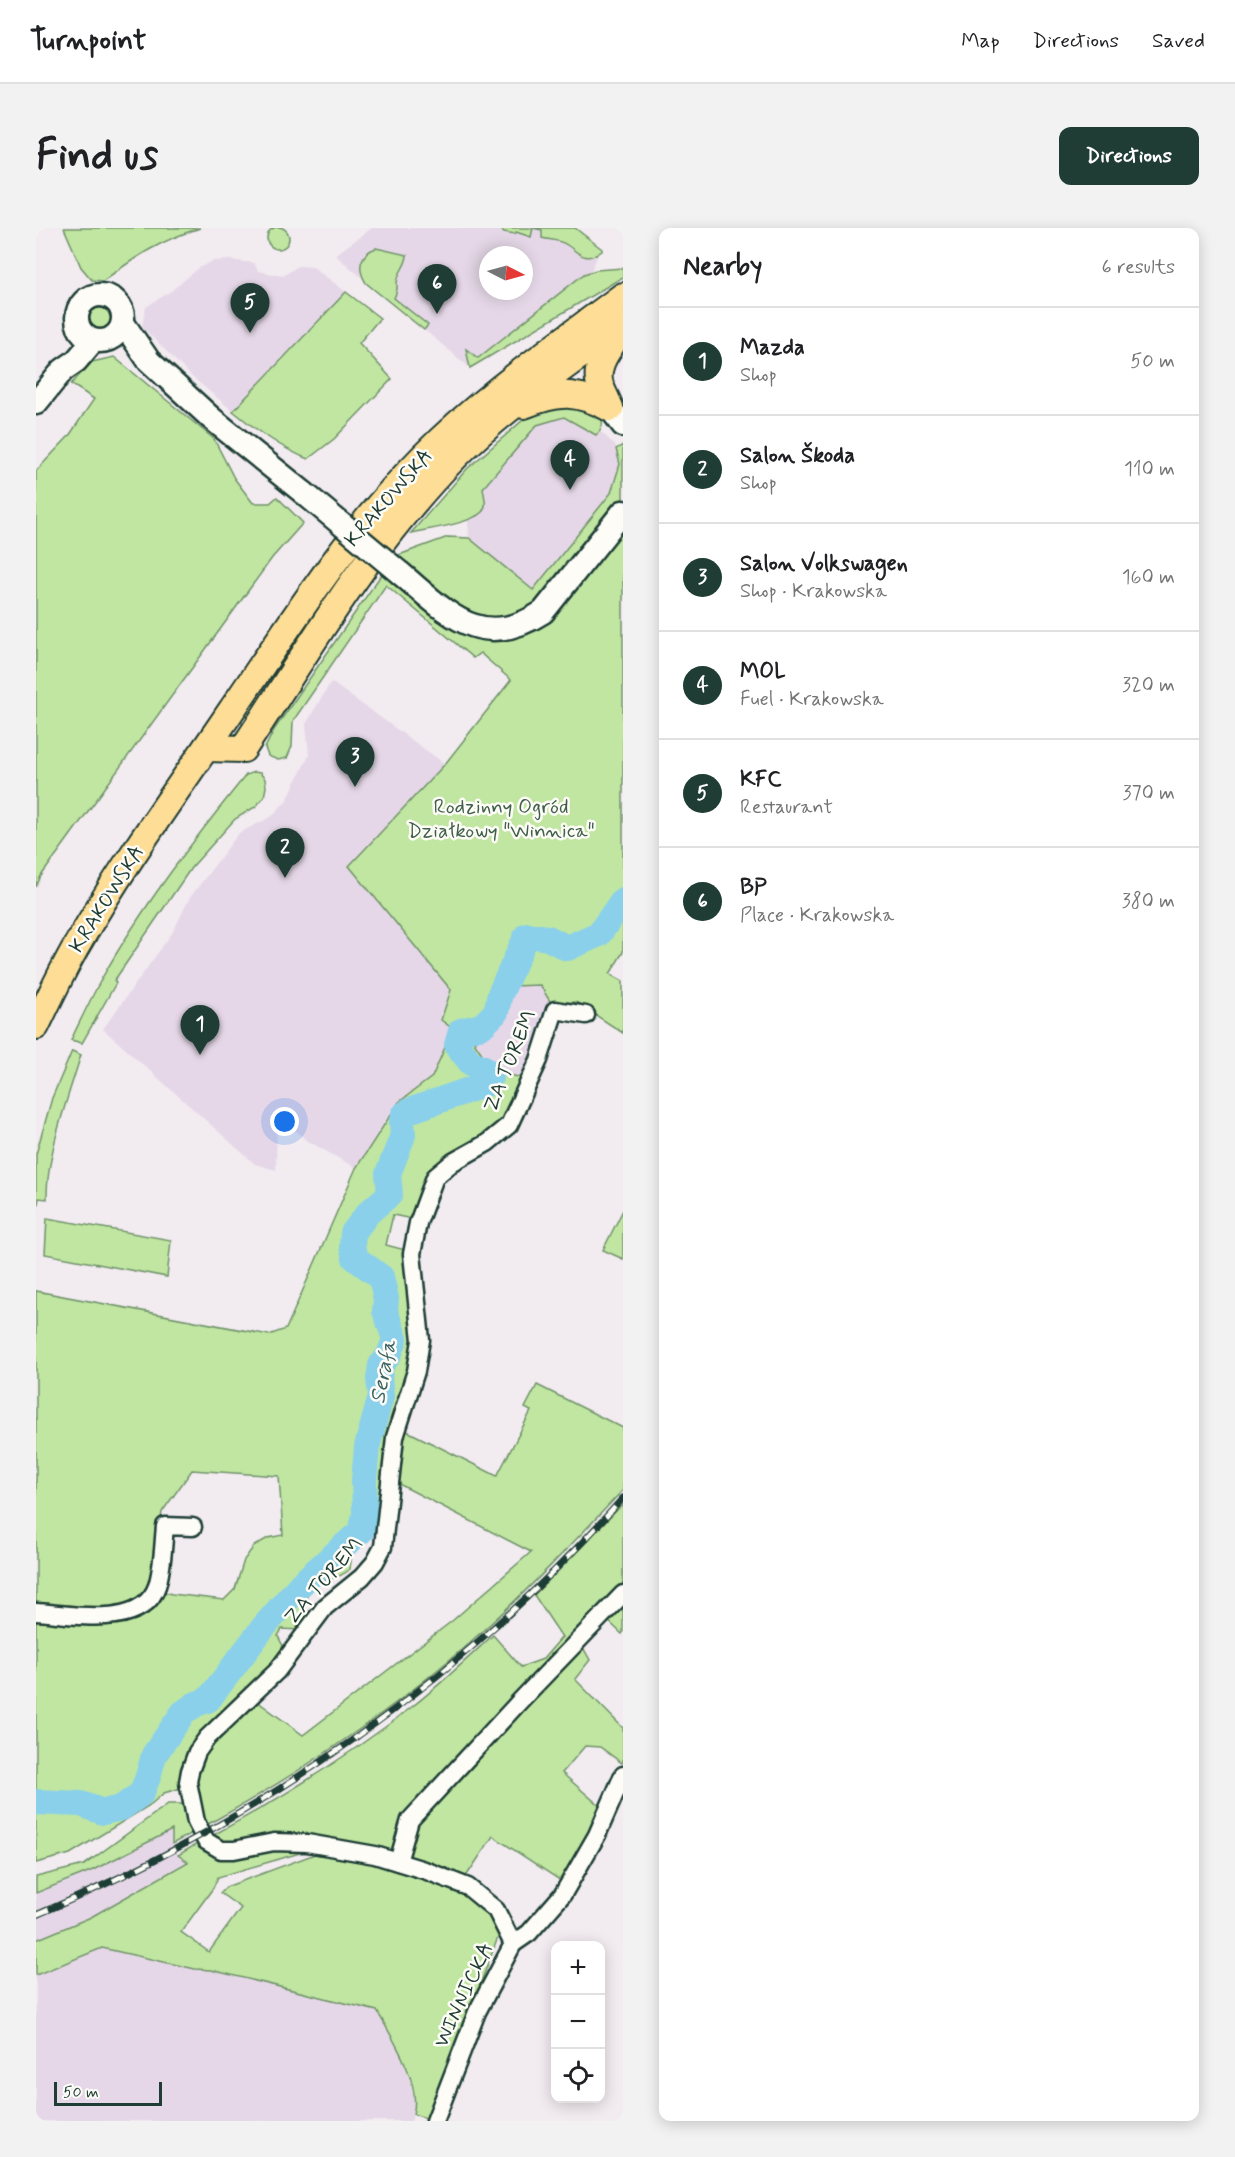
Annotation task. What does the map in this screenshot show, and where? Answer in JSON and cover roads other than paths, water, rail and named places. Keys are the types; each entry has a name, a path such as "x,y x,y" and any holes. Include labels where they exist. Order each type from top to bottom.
{"main road":[{"name":"KRAKOWSKA","path":"36,1026 75,947 105,898 322,578 388,494 444,436 465,418 623,296"},
{"name":"KRAKOWSKA","path":"206,748 243,749 356,579 414,501 458,454 504,413 623,325"},
{"path":"616,417 600,386 598,377 600,363 623,325"},
{"path":"504,413 545,397 579,395 616,417"}],"street":[{"path":"36,403 63,370 67,354 101,333 128,353 149,362 211,418 400,573 453,616 474,627 492,630 526,624 543,612 623,512"},
{"name":"ZA TOREM","path":"513,1944 496,1910 468,1887 427,1871 358,1851 307,1843 274,1842 227,1851 215,1848 206,1841 196,1822 188,1782 197,1752 207,1738 277,1671 325,1607 363,1577 383,1547 394,1437 416,1371 421,1340 412,1254 424,1202 435,1177 453,1162 487,1143 509,1125 539,1060 555,1010 586,1015"},
{"path":"36,1612 102,1616 131,1612 153,1595 157,1585 165,1526 193,1527"},
{"path":"398,1862 410,1820 511,1710 623,1594"},
{"name":"WINNICKA","path":"435,2121 477,2012 513,1944 530,1933 563,1894 597,1835 623,1775"}],"waterway":[{"name":"Serafa","path":"36,1802 81,1804 103,1812 121,1808 141,1794 154,1755 183,1713 196,1704 208,1700 262,1629 301,1584 361,1531 365,1515 364,1481 367,1447 381,1396 379,1379 381,1365 389,1355 395,1339 385,1311 386,1299 381,1277 355,1258 352,1246 353,1233 368,1213 390,1194 388,1174 403,1135 404,1115 409,1111 486,1084 491,1076 484,1068 471,1063 457,1045 461,1031 482,1026 496,1012 500,994 527,935 548,938 567,948 599,934 623,900"}],"railway":[{"path":"36,1915 119,1878 199,1836 278,1790 353,1740 426,1685 495,1626 561,1564 623,1498"}],"place":[{"name":"BP","path":"437,314"},
{"name":"KFC","path":"250,333"},
{"name":"MOL","path":"570,490"},
{"name":"Salon Volkswagen","path":"355,787"},
{"name":"Salon Škoda","path":"285,878"},
{"name":"Mazda","path":"200,1055"}],"park label":[{"name":"Rodzinny Ogród Działkowy \"Winnica\"","path":"501,819"}]}
